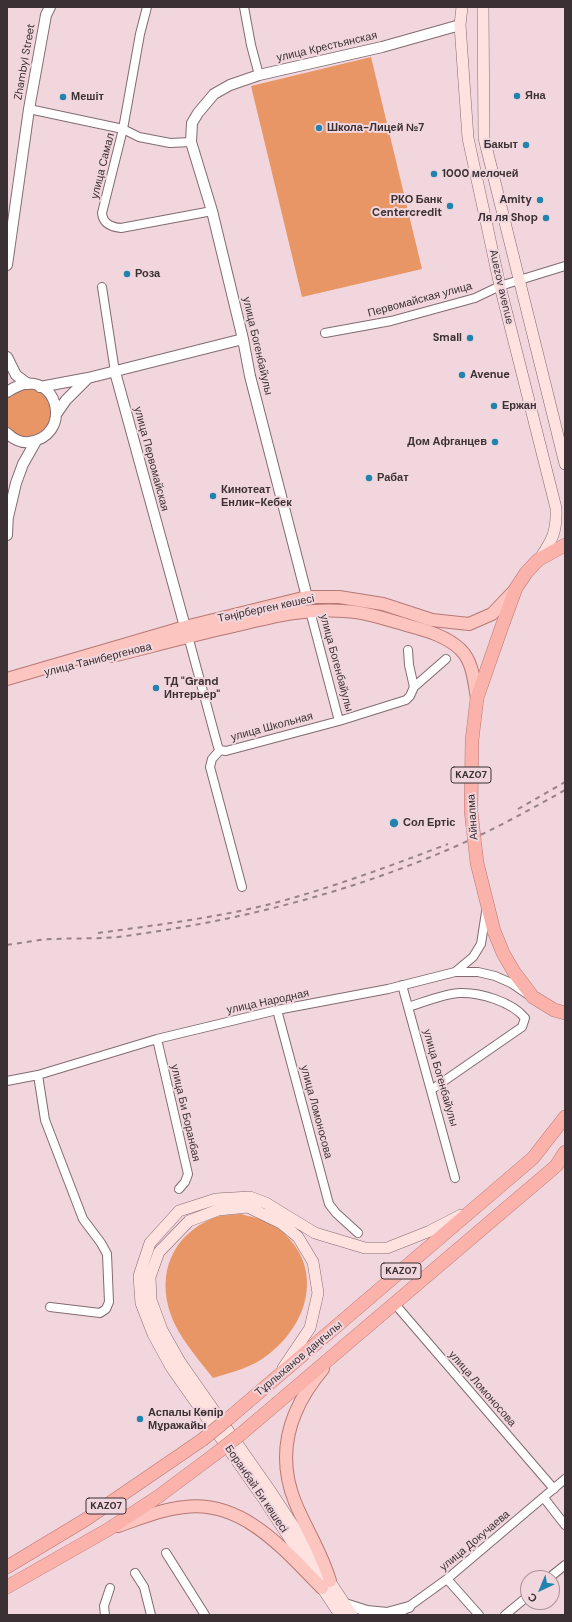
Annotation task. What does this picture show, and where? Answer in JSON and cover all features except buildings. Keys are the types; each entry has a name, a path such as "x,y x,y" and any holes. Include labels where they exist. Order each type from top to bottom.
{"highway":[{"name":"Айналма","path":"559,1012 533,998 514,972 503,953 494,931 477,863 471,811 472,740 477,698 516,588 526,573 538,560 565,545"},
{"name":"KAZ07","path":"559,1012 565,1022"},
{"name":"Тұрлыханов даңғылы","path":"7,1568 85,1520 202,1440 275,1380 533,1158 565,1117"},
{"name":"Тұрлыханов даңғылы","path":"7,1587 109,1529 159,1496 241,1434 342,1346 560,1162 565,1152"}],"main road":[{"name":"Auezov avenue","path":"462,7 460,25 468,138 500,286 556,508 556,523 552,540 538,560"},
{"name":"Auezov avenue","path":"483,7 484,138 565,464"},
{"name":"Тәңірберген көшесі","path":"187,632 307,597 339,597 383,604 432,620 469,624 492,614 502,605 516,588"},
{"name":"Тәңірберген көшесі","path":"187,632 284,614 310,611 345,611 381,618 426,630 444,638 461,650 471,668 477,698"},
{"name":"улица Танибергенова","path":"7,680 68,668 187,632"},
{"name":"Боранбай Би көшесі","path":"264,1208 250,1197 216,1199 179,1210 150,1243 139,1276 141,1303 153,1334 171,1368 326,1585 345,1604 352,1615"},
{"path":"264,1208 315,1233 366,1248 387,1248 430,1231 476,1207"},
{"path":"264,1208 298,1237 313,1262 318,1293 310,1328 275,1380"},
{"path":"326,1585 325,1564 295,1502 287,1474 285,1449 290,1425 299,1403 314,1380 342,1346"},
{"path":"109,1529 152,1515 186,1507 214,1507 240,1517 270,1536 326,1585"},
{"name":"Боранбай Би көшесі","path":"326,1585 340,1615"}],"street":[{"name":"Zhambyl Street","path":"7,265 29,109 46,15 50,7"},
{"name":"улица Самал","path":"147,7 140,34 124,129 102,213 103,219 105,223 113,227 121,228 212,211"},
{"path":"244,7 259,75"},
{"name":"улица Крестьянская","path":"204,103 214,94 230,85 259,75 382,47 460,25"},
{"name":"улица Богенбайулы","path":"204,103 192,123 191,142 212,211 243,339 250,376 307,597"},
{"path":"29,109 124,129 139,137 170,143 191,142"},
{"name":"Первомайская улица","path":"325,333 390,321 475,298 500,286 565,266"},
{"name":"улица Первомайская","path":"102,287 115,372 187,632"},
{"path":"40,387 115,372 243,339"},
{"path":"7,357 16,375 28,384"},
{"path":"7,433 17,440 26,442 36,441 44,437 51,431 57,413 66,400 88,378"},
{"path":"7,392 22,384 40,387 50,395 55,404 57,413"},
{"path":"8,517 16,484 23,464 36,441"},
{"path":"7,496 7,535"},
{"name":"улица Богенбайулы","path":"310,611 340,721"},
{"name":"улица Школьная","path":"187,632 218,747 220,750 226,751 340,721 406,700 410,696 414,687 446,659"},
{"path":"408,650 414,687"},
{"path":"220,750 212,759 210,767 242,887"},
{"path":"455,972 474,956 481,944 488,905"},
{"name":"улица Народная","path":"7,1081 38,1075 157,1039 277,1010 402,985 455,972 478,972 495,976 511,983 533,998"},
{"name":"улица Богенбайулы","path":"402,985 430,1090 456,1178"},
{"path":"408,1007 458,993 478,994 509,1005 519,1011 525,1018 522,1027 430,1090"},
{"name":"улица Ломоносова","path":"277,1010 329,1204 336,1213 358,1233"},
{"name":"улица Би Боранбая","path":"157,1039 188,1174 185,1182 179,1189"},
{"path":"38,1075 45,1120 84,1219 107,1254 108,1268 109,1302 106,1309 100,1313 50,1306"},
{"name":"улица Ломоносова","path":"394,1303 554,1489"},
{"name":"улица Докучаева","path":"397,1615 447,1579 565,1479"},
{"path":"544,1498 565,1525"},
{"path":"166,1553 205,1615"},
{"path":"135,1573 144,1587 151,1615"},
{"path":"447,1579 479,1615"},
{"path":"105,1615 104,1606 110,1588"},
{"path":"505,1615 520,1603"},
{"path":"345,1604 367,1611 387,1613 409,1607"},
{"path":"400,1615 409,1607"}],"shaded area":[{"path":"371,57 422,269 302,297 251,86"},
{"path":"27,388 39,391 46,396 51,403 52,409 49,429 28,439 19,437 7,429 7,398 15,391"},
{"path":"241,1214 267,1221 287,1237 299,1252 306,1269 307,1287 304,1305 296,1323 284,1339 263,1359 242,1369 213,1378 189,1348 174,1323 167,1299 167,1270 171,1257 187,1234 199,1225 213,1218"}],"railway":[{"path":"518,809 565,782"},
{"path":"7,945 37,940 118,937 161,931 288,904 371,879 452,848 481,835 565,790"},
{"path":"98,933 198,919 272,904 353,879 448,844"}],"place":[{"name":"Яна","path":"517,96"},
{"name":"Мешіт","path":"63,97"},
{"name":"Школа-Лицей №7","path":"319,128"},
{"name":"Бакыт","path":"526,145"},
{"name":"1000 мелочей","path":"434,174"},
{"name":"Amity","path":"540,200"},
{"name":"РКО Банк Centercredit","path":"450,206"},
{"name":"Ля ля Shop","path":"546,218"},
{"name":"Роза","path":"127,274"},
{"name":"Small","path":"470,338"},
{"name":"Avenue","path":"462,375"},
{"name":"Ержан","path":"494,406"},
{"name":"Дом Афганцев","path":"495,442"},
{"name":"Рабат","path":"369,478"},
{"name":"Кинотеат Енлик-Кебек","path":"213,496"},
{"name":"ТД \"Grand Интерьер\"","path":"156,688"},
{"name":"Сол Ертіс","path":"394,823"},
{"name":"Аспалы Көпір Мұражайы","path":"140,1419"}]}
